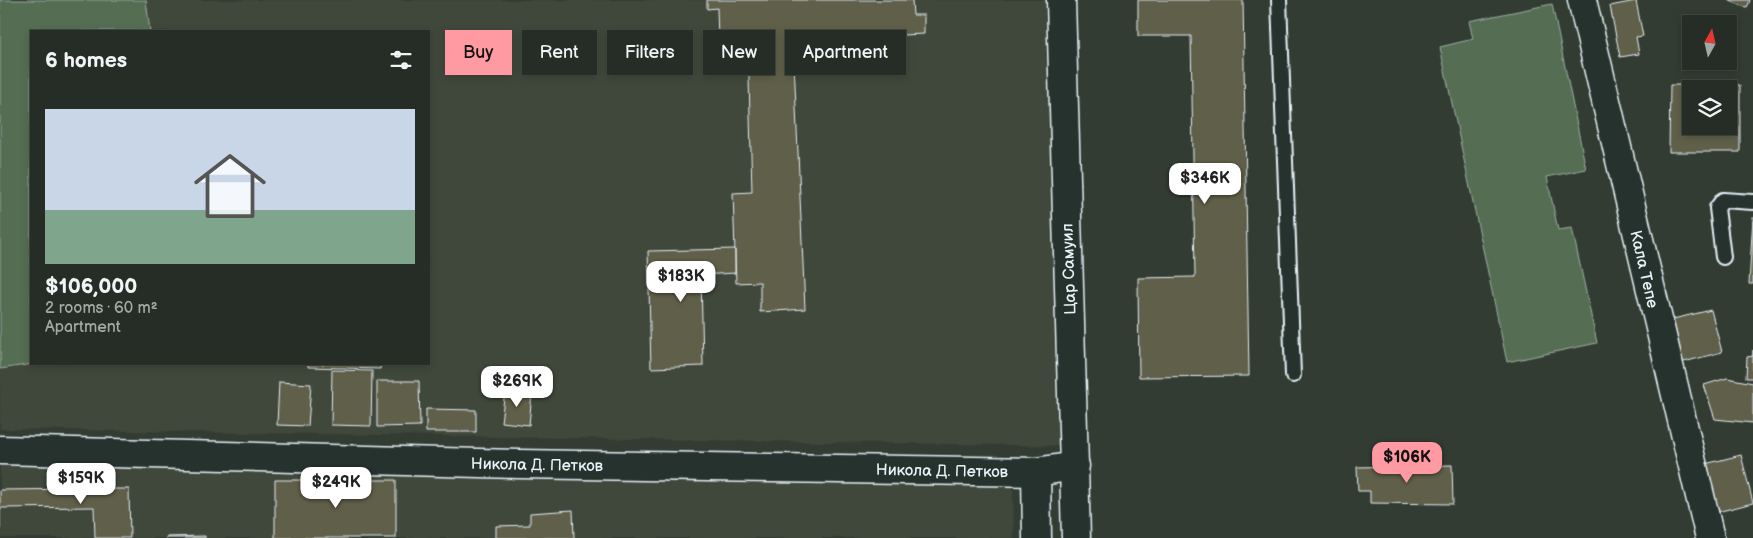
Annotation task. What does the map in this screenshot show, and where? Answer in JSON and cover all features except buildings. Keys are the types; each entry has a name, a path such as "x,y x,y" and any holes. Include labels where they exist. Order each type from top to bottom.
{"street":[{"name":"Цар Самуил","path":"1061,0 1076,538"},
{"name":"Кала Тепе","path":"1582,0 1710,538"},
{"name":"Никола Д. Петков","path":"0,450 519,464 1036,472 1075,466"},
{"path":"1036,472 1037,538"}],"lane":[{"path":"1279,0 1292,375"},
{"path":"1723,256 1717,208 1723,200 1753,202"}],"shaded area":[{"path":"0,0 1054,0 1066,446 0,429"},
{"path":"0,453 1013,483 1014,538 0,538"}],"green space":[{"path":"0,0 146,0 150,30 30,30 30,364 0,369"},
{"path":"1552,4 1586,169 1547,177 1558,230 1572,228 1597,343 1507,362 1440,47 1473,39 1469,21"}]}
